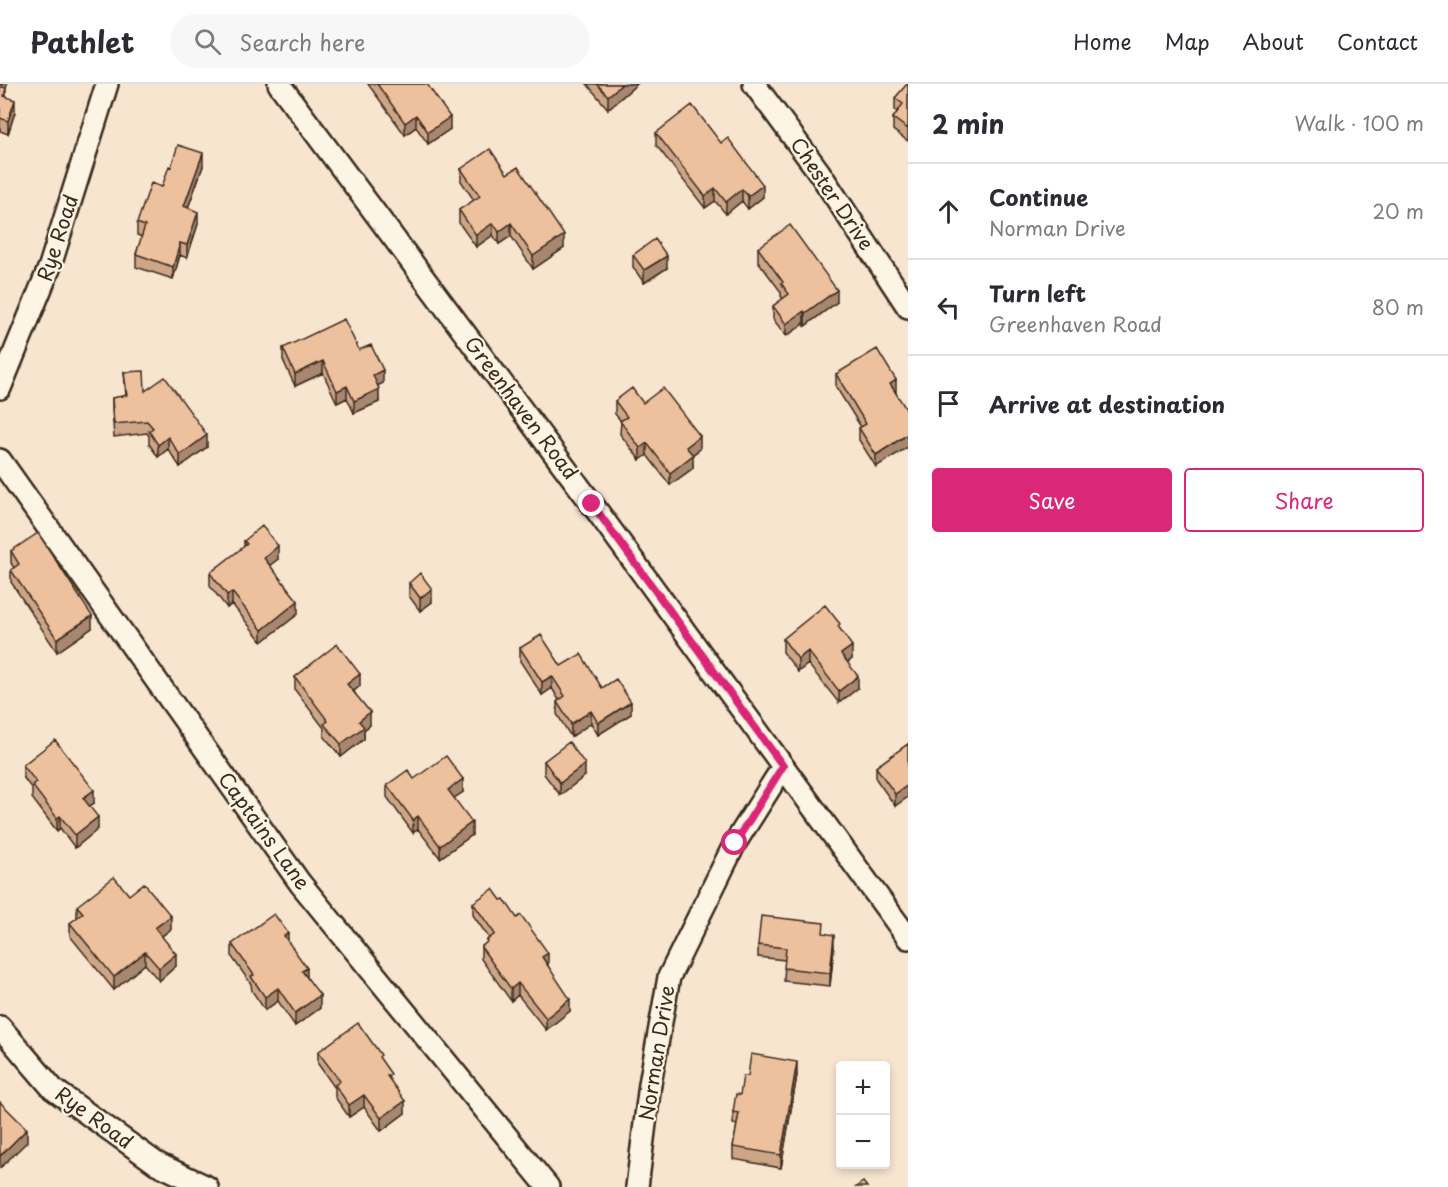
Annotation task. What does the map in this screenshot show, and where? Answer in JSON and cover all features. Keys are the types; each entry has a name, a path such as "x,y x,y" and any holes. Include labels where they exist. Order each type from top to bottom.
{"street":[{"name":"Rye Road","path":"0,388 50,266 107,84"},
{"name":"Greenhaven Road","path":"279,84 592,504 908,938"},
{"name":"Chester Drive","path":"754,84 819,172 908,307"},
{"name":"Captains Lane","path":"0,460 300,883 548,1187"},
{"name":"Norman Drive","path":"637,1187 651,1083 669,977 735,843 783,766"},
{"name":"Rye Road","path":"0,1027 53,1089 156,1163 207,1187"}],"building":[{"path":"0,84 6,88 4,96 15,100 8,121 0,118"},
{"path":"377,84 427,84 450,117 428,132 416,115 405,123"},
{"path":"597,84 622,84 608,96"},
{"path":"907,84 908,129 893,118 903,104 895,98"},
{"path":"692,105 721,143 728,138 763,185 748,196 742,189 726,202 715,188 705,196 656,133"},
{"path":"178,145 203,153 184,206 198,212 187,245 180,243 173,267 136,254 145,226 137,223 151,183 162,187"},
{"path":"490,149 507,174 518,167 564,235 533,256 511,223 499,232 493,223 476,235 459,210 480,196 461,169"},
{"path":"790,225 837,290 786,324 773,306 789,294 758,248"},
{"path":"655,239 667,256 644,270 633,255"},
{"path":"344,319 359,350 371,345 383,370 373,375 379,389 354,401 347,386 337,391 323,361 295,374 283,348"},
{"path":"877,349 896,380 890,384 908,412 908,434 876,455 859,428 866,424 836,374"},
{"path":"144,371 145,391 165,377 207,435 180,455 168,437 158,445 149,431 153,428 147,421 114,424 112,398 127,395 124,372"},
{"path":"632,388 643,403 663,388 700,436 686,447 693,455 670,473 647,443 640,448 620,421 627,417 615,401"},
{"path":"262,526 278,546 264,558 298,601 262,630 232,592 227,595 210,573 247,544 244,541"},
{"path":"38,533 92,616 57,639 11,570 19,564 11,551"},
{"path":"420,573 432,589 420,598 409,583"},
{"path":"825,605 840,624 838,626 852,646 841,654 858,676 839,691 808,651 798,659 783,639"},
{"path":"541,635 561,666 581,654 602,688 616,679 631,702 598,723 591,711 571,724 557,702 565,696 552,676 542,682 520,648"},
{"path":"337,644 360,674 347,684 370,712 359,721 364,727 341,744 324,724 328,721 295,677"},
{"path":"55,740 94,790 83,798 98,817 75,835 60,816 57,818 32,785 36,782 23,765"},
{"path":"569,742 585,764 560,783 544,761"},
{"path":"908,744 908,785 895,794 876,767"},
{"path":"446,756 463,779 448,790 472,822 440,846 418,816 413,820 387,785 408,770 414,779"},
{"path":"114,877 129,895 144,883 171,916 155,928 176,954 159,968 145,952 114,977 70,923 83,913 77,906"},
{"path":"493,889 501,900 504,899 517,918 521,915 548,953 542,957 570,999 546,1018 518,983 511,989 481,947 495,934 473,903"},
{"path":"274,914 288,933 284,936 307,968 302,971 320,995 295,1013 278,988 265,997 251,976 254,975 232,944"},
{"path":"761,916 824,923 823,933 834,935 830,973 784,968 786,948 758,945"},
{"path":"358,1023 381,1055 379,1057 391,1074 387,1076 405,1101 381,1118 364,1095 349,1105 335,1085 340,1081 318,1052"},
{"path":"751,1054 797,1062 781,1155 733,1147 739,1113 733,1112 736,1094 740,1095 743,1076 748,1076"},
{"path":"0,1102 27,1129 0,1156"},
{"path":"863,1182 867,1187 856,1187"}],"route":[{"path":"592,504 783,766 735,843"}]}
